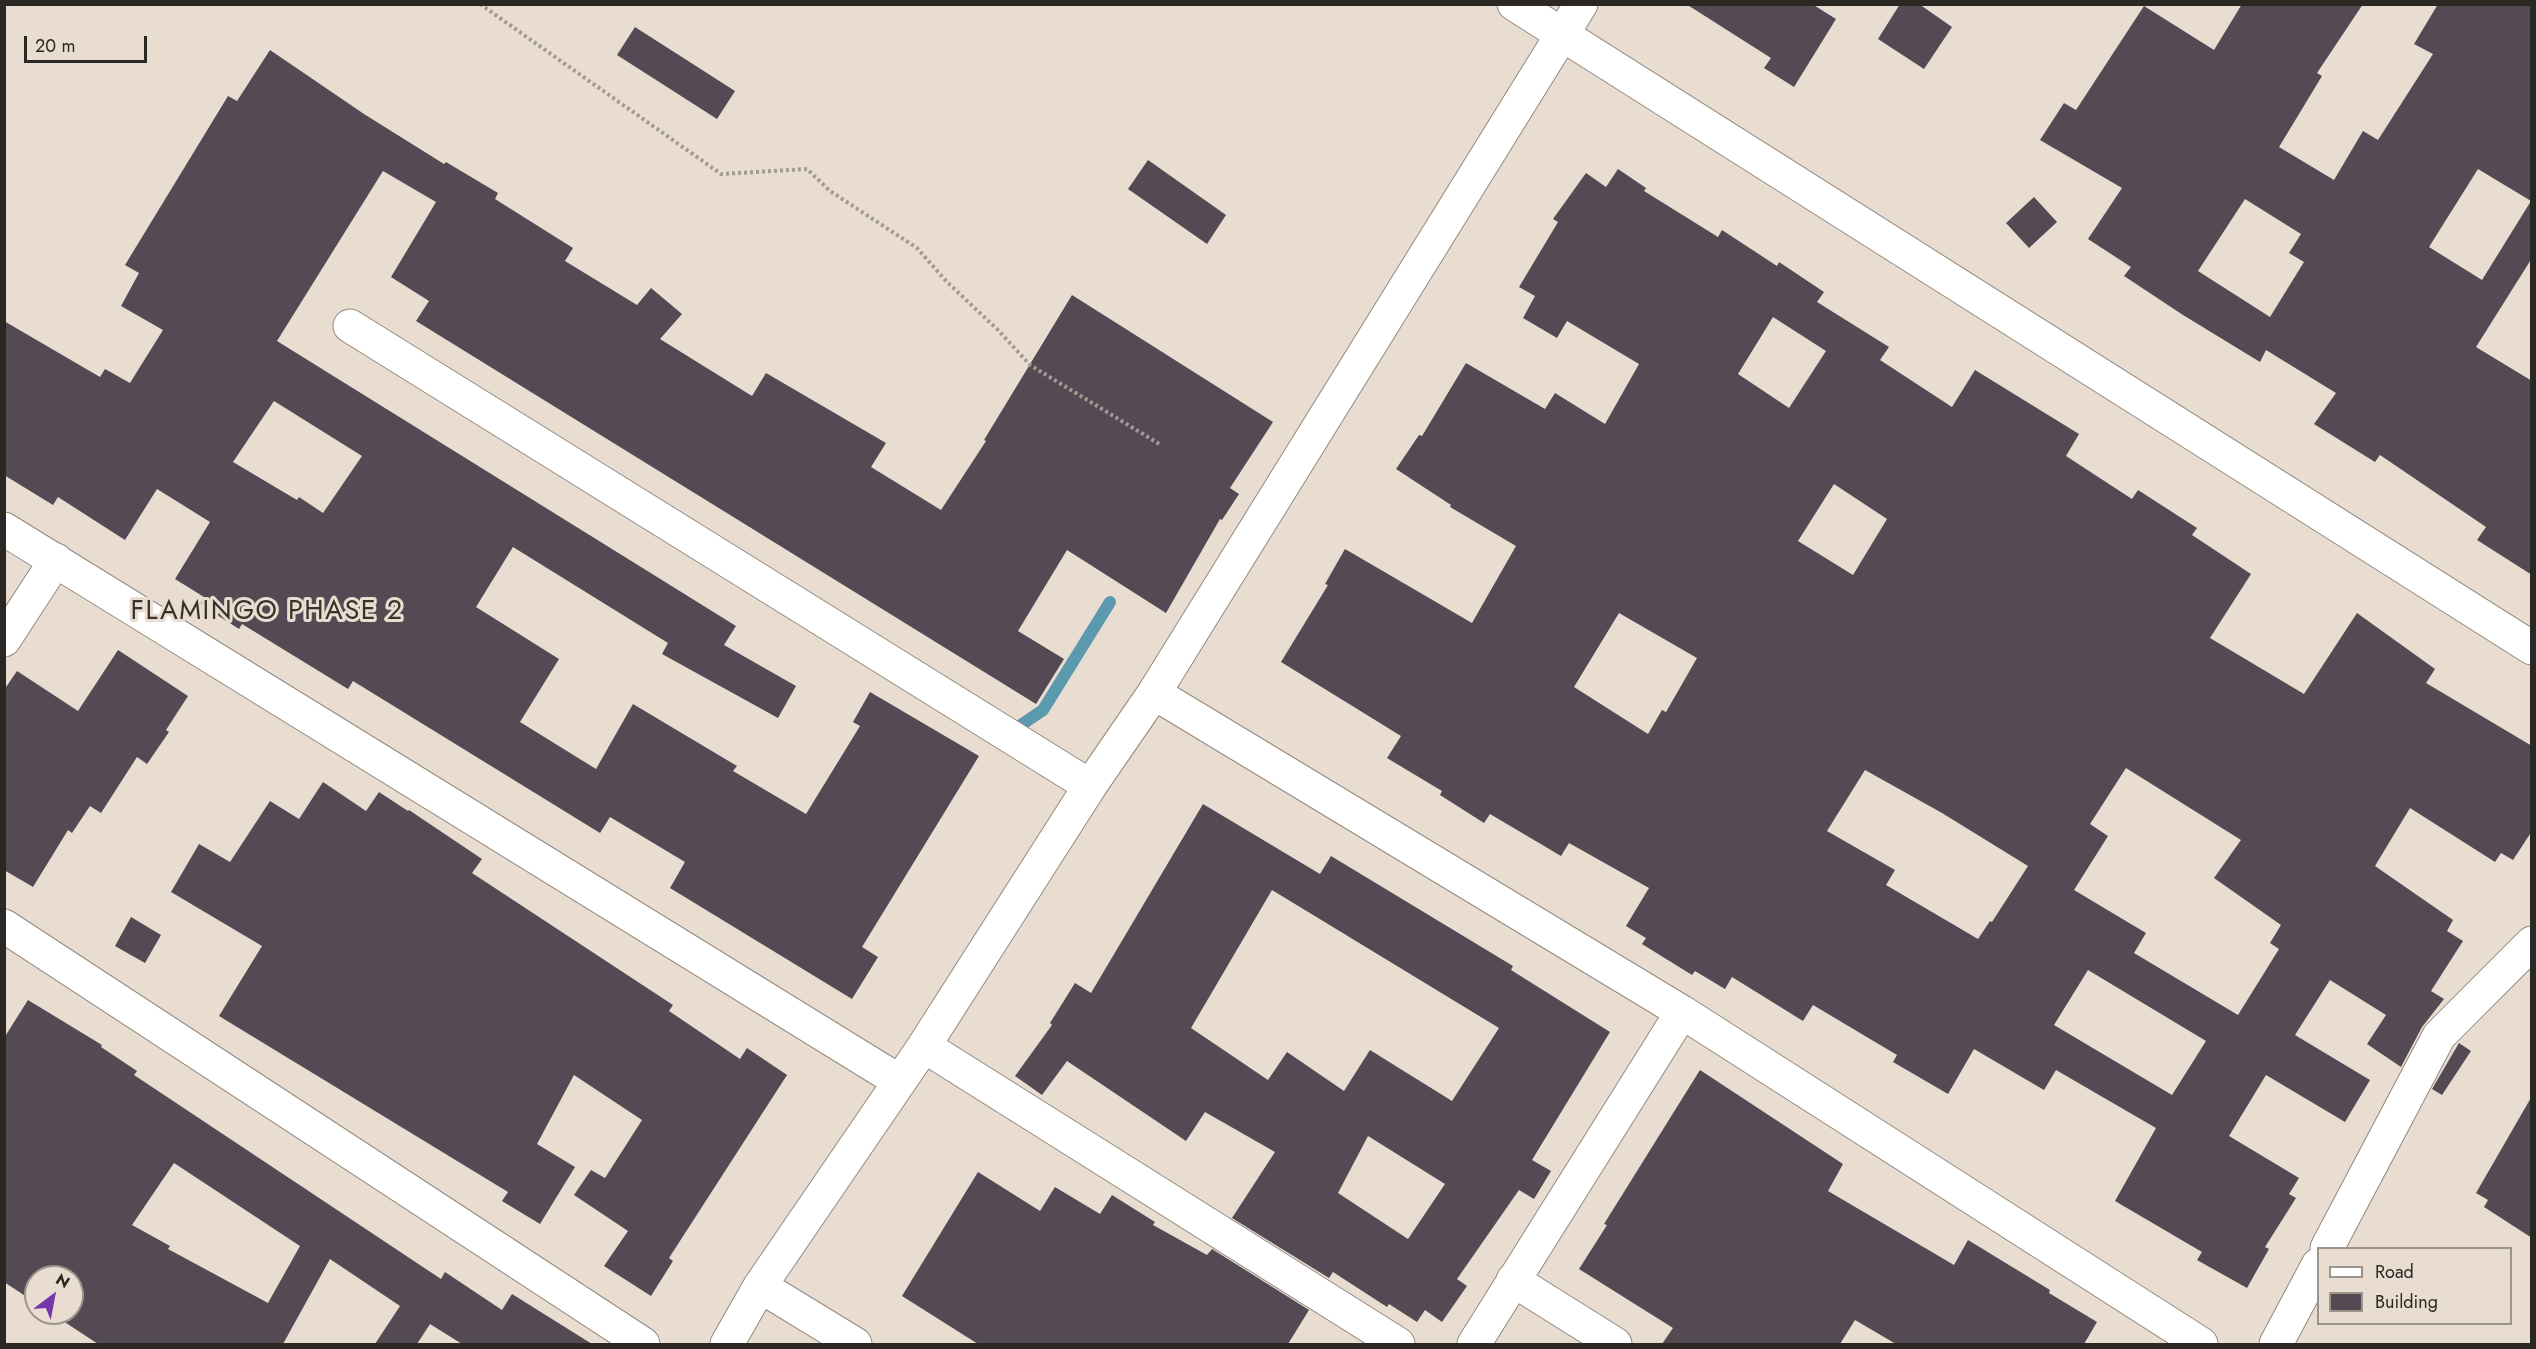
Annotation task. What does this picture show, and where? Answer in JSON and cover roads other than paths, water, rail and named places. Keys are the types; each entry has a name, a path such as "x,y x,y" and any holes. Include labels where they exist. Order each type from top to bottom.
{"street":[{"path":"1514,4 2532,648"},
{"path":"727,1344 760,1286 898,1080 924,1046 1090,786 1154,693 1581,4"},
{"path":"350,326 1090,786"},
{"path":"4,529 898,1080"},
{"path":"4,640 56,560"},
{"path":"1154,693 1682,1012 2201,1344"},
{"path":"4,926 643,1344"},
{"path":"2328,1247 2439,1036 2532,943"},
{"path":"1474,1344 1682,1012"},
{"path":"924,1046 1398,1344"},
{"path":"2276,1344 2317,1269"},
{"path":"1513,1280 1615,1344"},
{"path":"760,1286 855,1344"}],"waterway":[{"path":"1018,727 1043,710 1110,602"}],"district":[{"name":"FLAMINGO PHASE 2","path":"267,612"}]}
